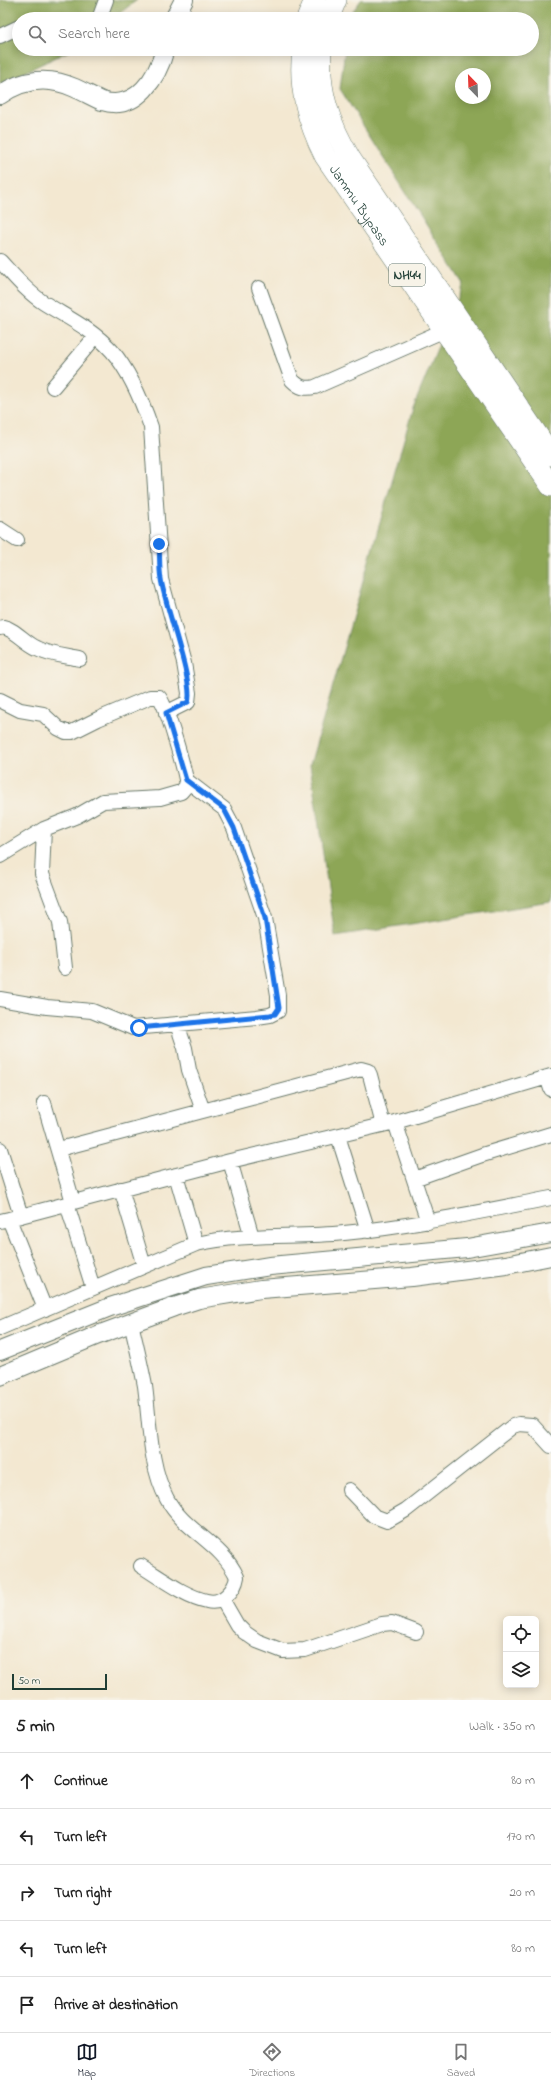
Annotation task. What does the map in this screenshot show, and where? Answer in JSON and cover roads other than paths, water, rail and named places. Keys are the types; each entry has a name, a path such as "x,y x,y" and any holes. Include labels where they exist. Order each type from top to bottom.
{"highway":[{"path":"317,12 329,4"},
{"name":"Jammu Bypass","path":"302,56 303,90 308,118 325,156 551,486"},
{"name":"Jammu Bypass","path":"320,56 319,71 325,104 334,132 350,160 551,455"}],"main road":[{"path":"178,12 184,0"},
{"path":"0,95 15,85 36,80 64,83 103,101 125,100 138,95 152,81 161,64 163,56"},
{"path":"0,1351 110,1307 206,1276 270,1266 467,1248 551,1233"},
{"path":"0,1376 174,1307 227,1294 315,1284 420,1276 506,1265 551,1256"}],"street":[{"path":"102,12 106,0"},
{"path":"0,36 12,30"},
{"path":"0,261 28,291 44,303 81,324 96,336 122,364 145,408 152,427 161,579 184,663 189,693 188,702 166,713"},
{"path":"259,288 292,380 298,386 306,389 315,388 445,330"},
{"path":"52,387 96,336"},
{"path":"0,529 17,540"},
{"path":"0,628 3,627 9,629 40,650 80,659"},
{"path":"0,700 20,710 43,714 58,728 66,732 77,731 98,719 150,697 159,697 166,713 186,780 185,788 171,796 103,801 77,816 44,828 0,856"},
{"path":"0,999 41,1006 92,1011 133,1028 179,1028 275,1014 279,1008 265,918 234,828 224,809 186,780"},
{"path":"44,828 42,874 60,922 65,968"},
{"path":"179,1028 185,1048 189,1070 203,1111"},
{"path":"58,1149 362,1069 368,1072 370,1076 414,1179 428,1222"},
{"path":"10,1218 550,1081"},
{"path":"44,1103 58,1149 70,1203 93,1288"},
{"path":"414,1179 482,1155 551,1134"},
{"path":"338,1136 368,1231"},
{"path":"0,1149 10,1218 45,1309"},
{"path":"230,1161 252,1237"},
{"path":"176,1175 196,1244"},
{"path":"121,1189 144,1266"},
{"path":"0,1328 196,1244 221,1238 322,1235 368,1231 428,1222 551,1198"},
{"path":"131,1323 144,1385 155,1462 160,1484 177,1514 226,1557 233,1567 237,1577 236,1585 222,1599 208,1602 191,1595 141,1566"},
{"path":"349,1490 374,1516 387,1520 406,1510 512,1426 519,1424 532,1425 551,1446"},
{"path":"222,1599 237,1625 244,1632 257,1641 283,1651 305,1650 382,1624 392,1623 416,1632"}]}
